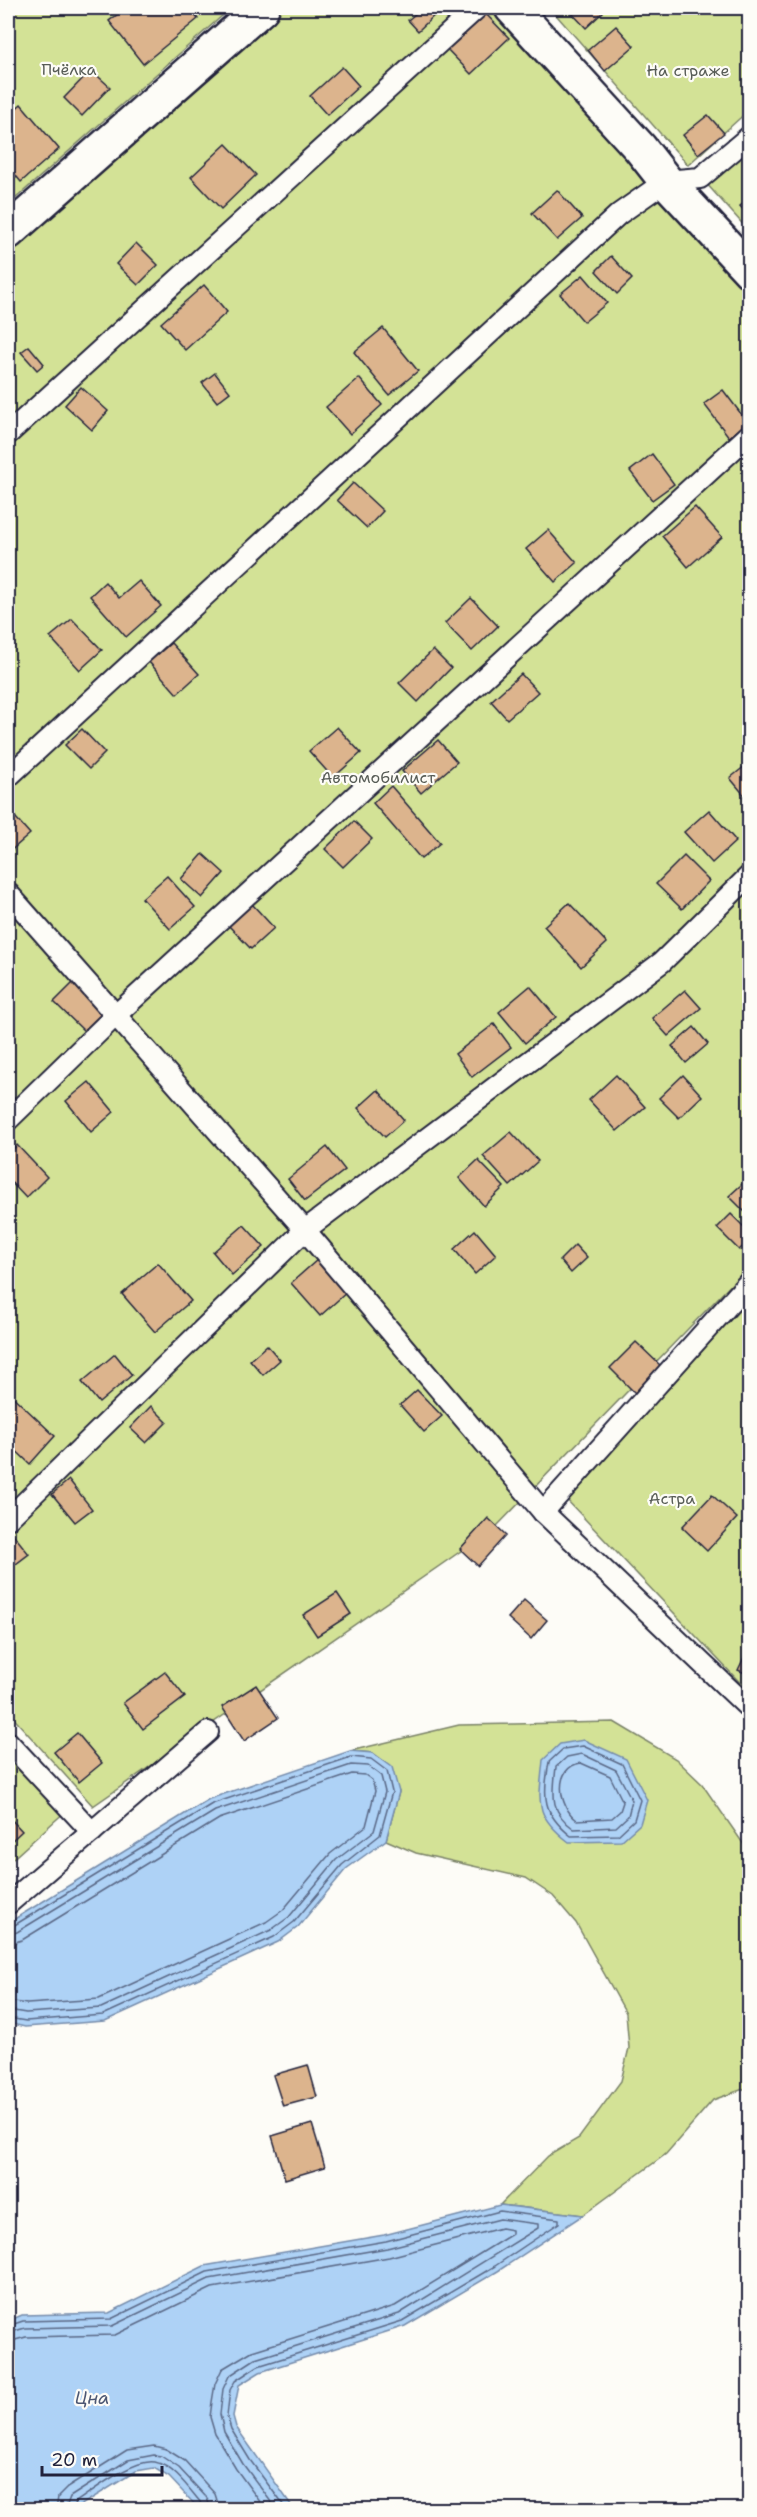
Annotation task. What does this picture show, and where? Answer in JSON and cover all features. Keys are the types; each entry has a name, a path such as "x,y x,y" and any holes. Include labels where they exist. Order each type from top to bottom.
{"street":[{"path":"8,232 262,8"},
{"path":"512,8 640,148 666,181 750,271"}],"lane":[{"path":"8,434 477,8"},
{"path":"8,777 619,214 666,181 700,178 750,136"},
{"path":"8,1120 116,1015 750,434"},
{"path":"8,1519 305,1230 662,962 750,875"},
{"path":"8,893 305,1230 543,1512 750,1709"},
{"path":"543,1512 750,1281"},
{"path":"8,1904 208,1732"},
{"path":"8,1742 92,1832"}],"green space":[{"name":"Пчёлка","path":"8,8 231,8 8,205"},
{"name":"Автомобилист","path":"260,8 504,8 671,202 749,288 749,1266 497,1526 93,1806 8,1712 8,239"},
{"name":"На страже","path":"550,8 749,8 749,110 688,165"},
{"path":"749,142 749,231 705,182"},
{"name":"Астра","path":"749,1300 749,1692 565,1498"},
{"path":"614,1722 676,1759 702,1784 749,1852 749,2087 713,2100 666,2154 583,2215 500,2205 548,2156 579,2138 621,2081 629,2048 626,2013 576,1923 553,1896 526,1878 416,1853 386,1840 399,1792 373,1753 350,1751 459,1725"},
{"path":"8,1745 67,1810 8,1863"}],"water":[{"path":"584,1740 626,1759 647,1800 640,1824 621,1841 569,1842 549,1823 541,1807 540,1787 543,1760 560,1744"},
{"path":"350,1751 373,1753 392,1767 399,1792 386,1840 346,1869 298,1927 278,1942 105,2021 25,2027 8,2023 8,1923 209,1799"},
{"name":"Цна","path":"500,2205 583,2215 498,2271 405,2326 260,2372 239,2385 233,2416 236,2427 294,2509 199,2509 169,2477 154,2468 136,2471 75,2509 8,2509 8,2321 22,2315 109,2313 204,2266 384,2235"}],"building":[{"path":"126,8 189,8 198,19 143,64 109,21"},
{"path":"422,8 442,8 418,31 408,20"},
{"path":"567,8 599,8 603,12 586,28"},
{"path":"484,12 509,38 471,74 445,47"},
{"path":"616,26 634,46 605,71 588,50"},
{"path":"342,67 359,86 327,115 310,96"},
{"path":"91,70 110,87 82,116 64,98"},
{"path":"21,104 59,149 21,182 8,166 8,116"},
{"path":"708,115 724,133 698,154 683,135"},
{"path":"226,144 256,175 221,209 191,177"},
{"path":"557,190 582,218 557,240 532,213"},
{"path":"750,198 750,217 740,206"},
{"path":"136,243 158,265 138,285 116,264"},
{"path":"611,256 632,279 617,294 596,271"},
{"path":"583,275 607,303 584,322 560,294"},
{"path":"204,285 227,312 185,350 161,323"},
{"path":"383,328 418,371 389,395 354,352"},
{"path":"29,346 44,364 37,370 21,352"},
{"path":"215,373 230,392 217,402 202,383"},
{"path":"359,378 382,405 350,434 326,407"},
{"path":"81,387 108,411 92,430 65,405"},
{"path":"723,390 748,423 729,437 704,404"},
{"path":"652,454 674,484 652,500 630,471"},
{"path":"353,483 383,511 367,528 337,500"},
{"path":"695,507 722,537 688,567 662,536"},
{"path":"548,530 577,563 555,582 526,549"},
{"path":"139,581 161,606 126,637 90,596 105,582 119,598"},
{"path":"471,598 498,626 472,651 445,623"},
{"path":"72,619 102,650 80,670 50,637"},
{"path":"171,643 199,674 177,694 149,662"},
{"path":"433,650 451,668 418,702 399,683"},
{"path":"521,674 538,692 507,719 491,701"},
{"path":"337,727 361,753 333,778 309,751"},
{"path":"82,729 105,753 89,769 65,745"},
{"path":"438,740 457,762 421,793 402,771"},
{"path":"750,762 750,802 730,778"},
{"path":"391,786 440,843 421,859 373,803"},
{"path":"8,809 30,834 8,853"},
{"path":"709,810 736,841 712,863 684,832"},
{"path":"354,821 372,839 343,867 325,849"},
{"path":"203,854 224,873 202,898 181,879"},
{"path":"684,856 709,881 682,909 656,884"},
{"path":"167,876 195,907 170,929 142,898"},
{"path":"569,903 607,943 581,967 544,926"},
{"path":"252,904 274,928 251,949 228,925"},
{"path":"76,980 106,1010 84,1031 54,1002"},
{"path":"530,986 556,1017 525,1043 499,1012"},
{"path":"685,990 701,1008 668,1036 652,1018"},
{"path":"494,1024 511,1047 472,1077 455,1054"},
{"path":"694,1027 708,1044 686,1063 672,1046"},
{"path":"616,1075 645,1107 617,1131 589,1100"},
{"path":"683,1075 702,1096 679,1118 659,1098"},
{"path":"89,1082 114,1112 91,1132 66,1101"},
{"path":"378,1090 404,1120 385,1137 358,1108"},
{"path":"511,1132 538,1161 510,1186 483,1156"},
{"path":"17,1145 47,1177 26,1198 8,1179 8,1155"},
{"path":"327,1147 345,1170 305,1201 288,1179"},
{"path":"478,1160 504,1187 484,1206 459,1178"},
{"path":"750,1177 750,1217 729,1196"},
{"path":"731,1214 750,1233 750,1240 739,1250 717,1228"},
{"path":"244,1225 264,1247 232,1275 213,1252"},
{"path":"475,1230 496,1255 475,1274 454,1249"},
{"path":"575,1245 587,1258 571,1273 560,1260"},
{"path":"317,1260 347,1292 320,1316 291,1283"},
{"path":"158,1263 191,1301 155,1332 122,1294"},
{"path":"636,1342 661,1366 635,1393 610,1368"},
{"path":"267,1345 280,1360 263,1375 250,1360"},
{"path":"115,1354 132,1375 99,1403 82,1382"},
{"path":"417,1390 442,1416 424,1432 400,1405"},
{"path":"8,1392 55,1436 30,1464 8,1443"},
{"path":"151,1406 167,1422 146,1443 130,1428"},
{"path":"69,1480 92,1509 75,1522 52,1494"},
{"path":"712,1495 737,1518 707,1551 682,1527"},
{"path":"488,1518 506,1535 478,1566 460,1549"},
{"path":"13,1534 29,1554 8,1570 8,1538"},
{"path":"337,1593 351,1614 317,1636 303,1615"},
{"path":"524,1600 547,1620 531,1639 508,1618"},
{"path":"750,1645 750,1675 738,1670"},
{"path":"165,1672 185,1697 143,1729 123,1703"},
{"path":"256,1685 278,1718 244,1741 222,1707"},
{"path":"77,1733 102,1763 79,1782 54,1752"},
{"path":"8,1816 22,1831 8,1844"},
{"path":"308,2065 317,2097 283,2106 273,2075"},
{"path":"312,2124 325,2167 285,2179 272,2136"}]}
